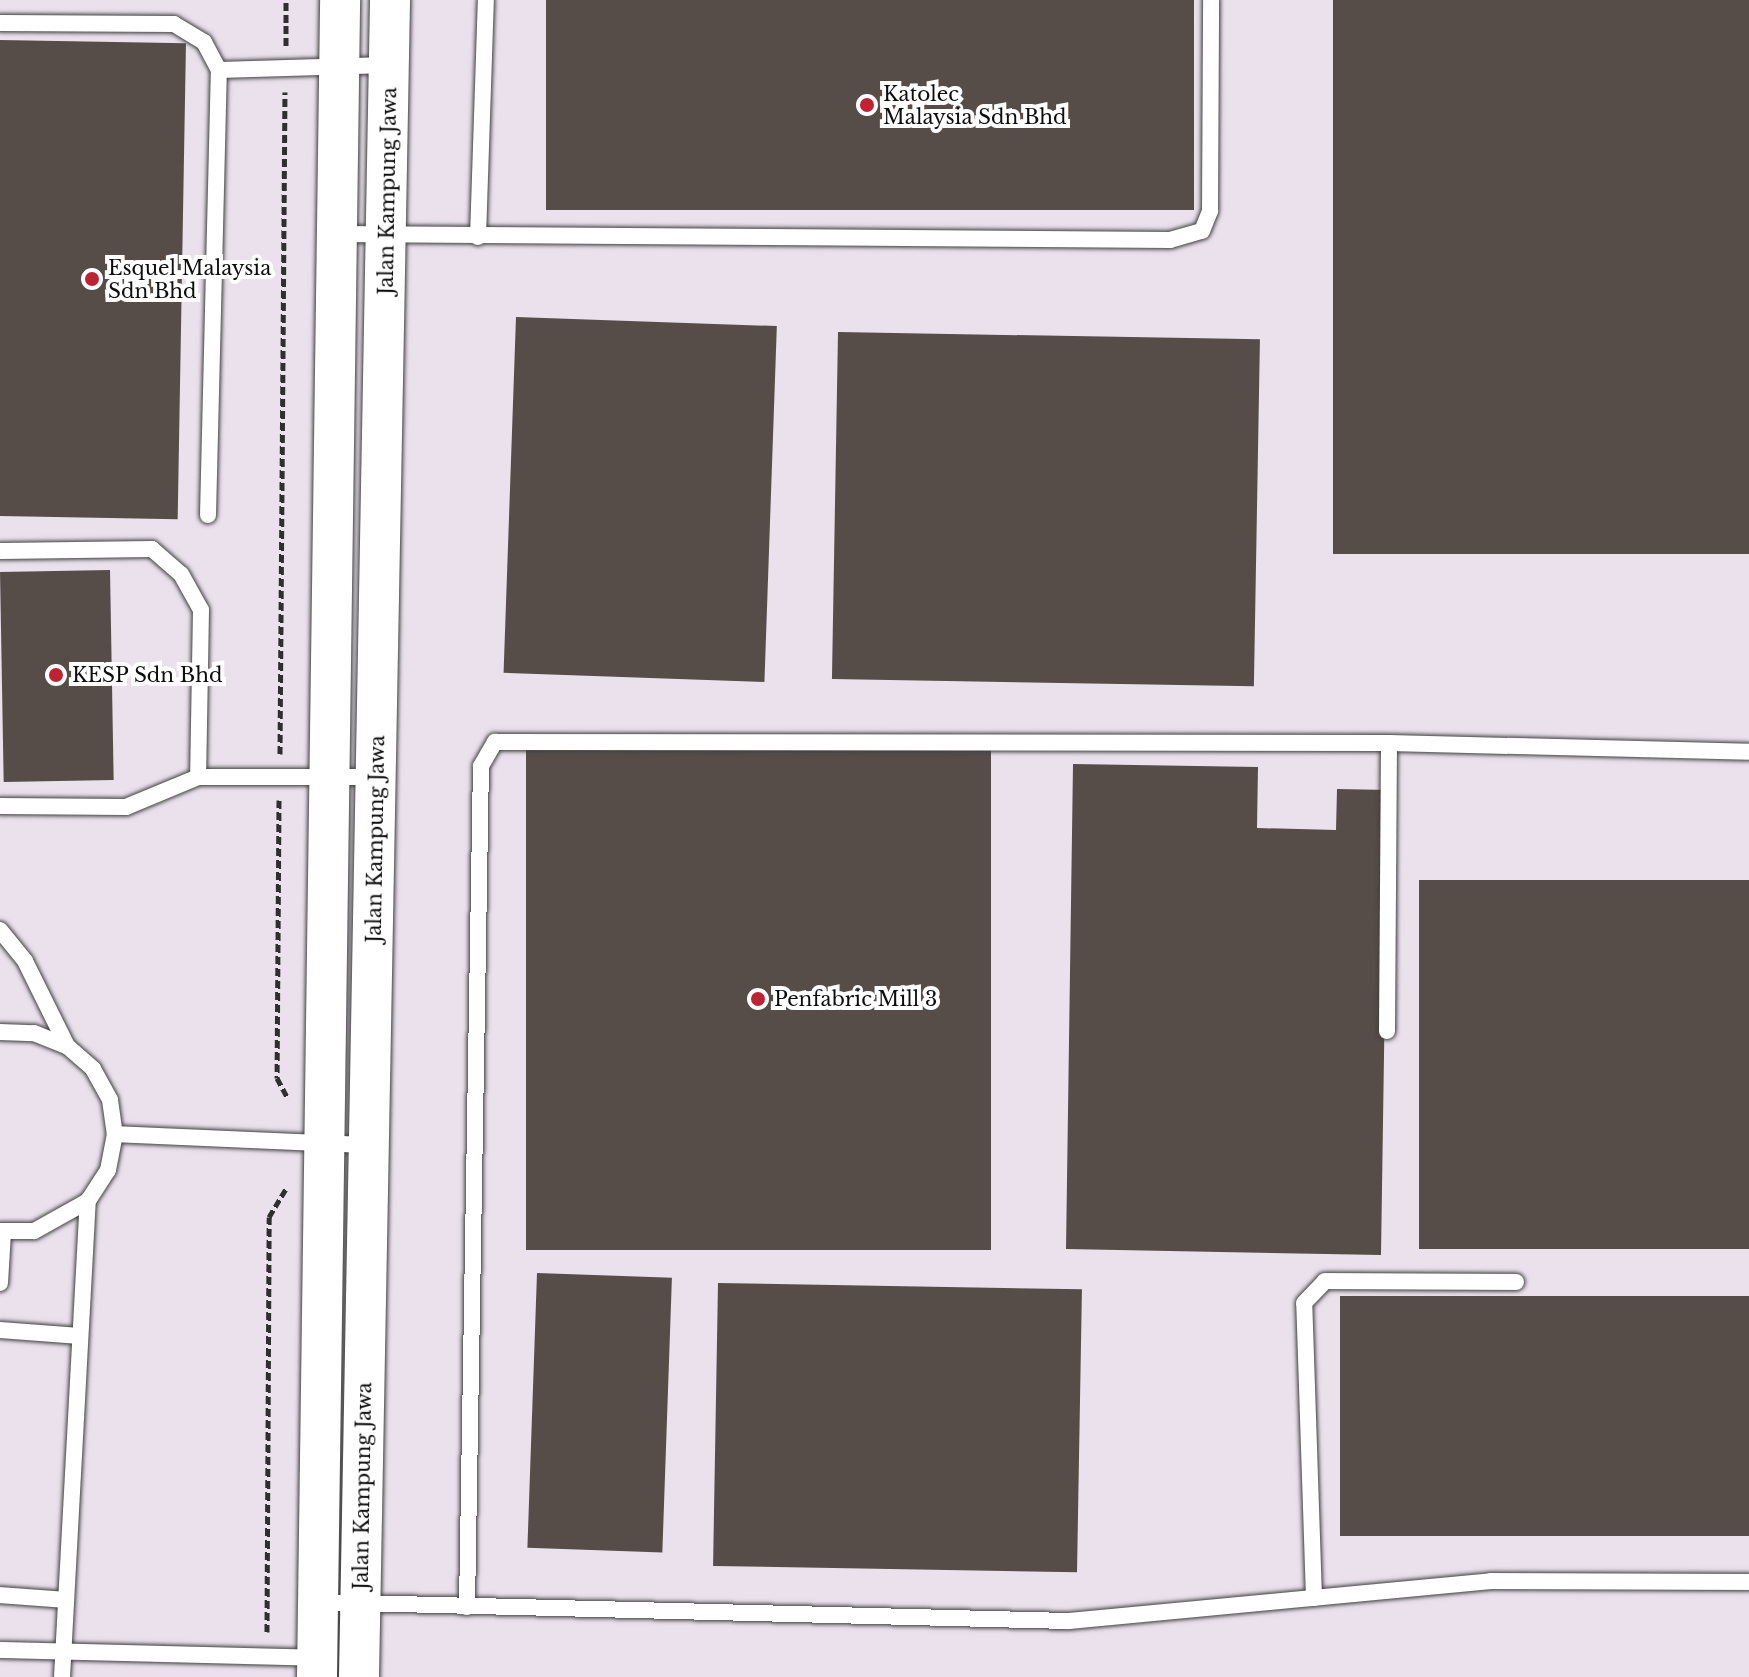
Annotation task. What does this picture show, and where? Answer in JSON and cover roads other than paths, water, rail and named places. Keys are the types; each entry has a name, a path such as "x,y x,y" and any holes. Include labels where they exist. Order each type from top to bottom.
{"street":[{"path":"338,1665 318,1602 312,1142 329,774 340,0"},
{"name":"Jalan Kampung Jawa","path":"338,1665 361,1604 390,0"}],"lane":[{"path":"478,237 486,0"},
{"path":"337,234 1170,240 1202,231 1210,211 1211,0"},
{"path":"0,23 174,24 204,42 219,70 208,515"},
{"path":"219,70 390,66"},
{"path":"0,551 152,549 181,574 201,610 198,777"},
{"path":"467,1607 481,766 495,742 1389,743 1749,752"},
{"path":"1387,1031 1389,743"},
{"path":"0,806 126,807 198,777 329,774 377,777"},
{"path":"0,1283 1,1232 63,1221 88,1201 108,1170 115,1134 110,1100 93,1069 67,1046 1,933"},
{"path":"0,1032 34,1033 67,1046"},
{"path":"115,1134 369,1145"},
{"path":"62,1677 88,1201"},
{"path":"1314,1598 1304,1303 1325,1281 1516,1282"},
{"path":"0,1330 80,1336"},
{"path":"318,1602 1069,1621 1491,1581 1749,1582"},
{"path":"0,1595 66,1600"},
{"path":"0,1650 266,1657 338,1665"}],"place":[{"name":"Katolec Malaysia Sdn Bhd","path":"867,105"},
{"name":"Esquel Malaysia Sdn Bhd","path":"92,279"},
{"name":"KESP Sdn Bhd","path":"56,675"},
{"name":"Penfabric Mill 3","path":"758,999"}]}
